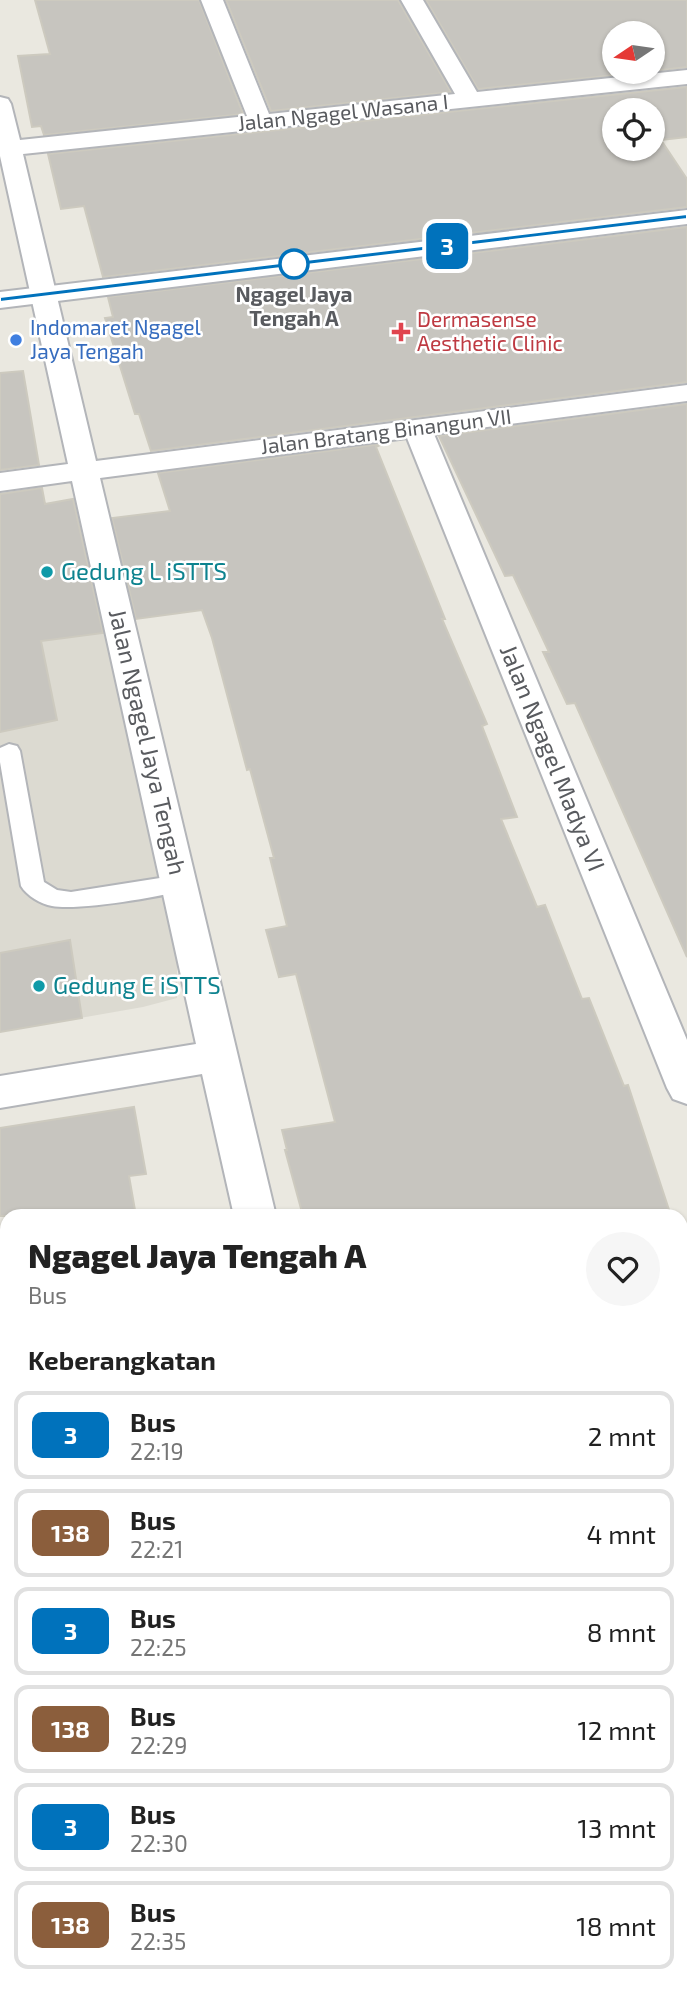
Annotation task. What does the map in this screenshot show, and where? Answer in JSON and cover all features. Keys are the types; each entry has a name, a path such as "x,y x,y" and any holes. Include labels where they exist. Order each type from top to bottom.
{"street":[{"path":"212,0 261,122"},
{"path":"412,0 470,100"},
{"name":"Jalan Ngagel Wasana I","path":"5,149 687,77"},
{"name":"Jalan Ngagel Jaya Tengah","path":"0,104 5,149 85,471 253,1209"},
{"path":"0,300 687,217"},
{"name":"Jalan Bratang Binangun VII","path":"0,482 687,393"},
{"name":"Jalan Ngagel Madya VI","path":"418,428 687,1088"},
{"path":"0,1092 218,1056"}],"lane":[{"path":"9,751 33,886 52,898 71,900 179,883"}],"shaded area":[{"path":"78,498 177,942 177,998 143,1007 0,1032 0,512"}],"building":[{"path":"35,0 199,0 243,114 44,135 41,126 32,127 18,56 50,54"},
{"path":"226,0 398,0 451,92 271,111"},
{"path":"426,0 687,0 687,67 665,70 665,21 602,21 602,76 478,89"},
{"path":"687,87 687,137 665,140 665,98 602,98 602,161 665,161 665,146 687,179 687,207 103,277 84,206 61,209 48,154"},
{"path":"687,227 687,382 151,451 139,414 135,414 105,318 113,317 108,297"},
{"path":"23,371 39,465 0,470 0,373"},
{"path":"687,404 687,957 575,703 567,704 543,652 549,652 513,575 505,576 439,436"},
{"path":"382,444 376,447 445,619 442,619 487,724 482,726 517,817 501,819 537,907 545,905 582,999 589,998 624,1086 628,1085 669,1209 301,1209 282,1130 335,1122 296,974 279,977 266,930 287,926 270,858 274,858 250,769 247,770 202,610 136,619 112,518 170,511 158,473"},
{"name":"Gedung L iSTTS","path":"42,488 45,504 73,499 103,633 41,641 57,720 0,732 0,494"},
{"name":"Gedung E iSTTS","path":"70,940 82,1018 0,1032 0,953"},
{"path":"134,1107 146,1174 129,1176 135,1209 0,1209 0,1128"}],"bus line":[{"name":"3","path":"0,300 687,217"}],"place":[{"name":"Ngagel Jaya Tengah A","path":"294,264"},
{"name":"Dermasense Aesthetic Clinic","path":"401,332"},
{"name":"Indomaret Ngagel Jaya Tengah","path":"16,340"},
{"name":"Gedung L iSTTS","path":"47,572"},
{"name":"Gedung E iSTTS","path":"39,986"}]}
